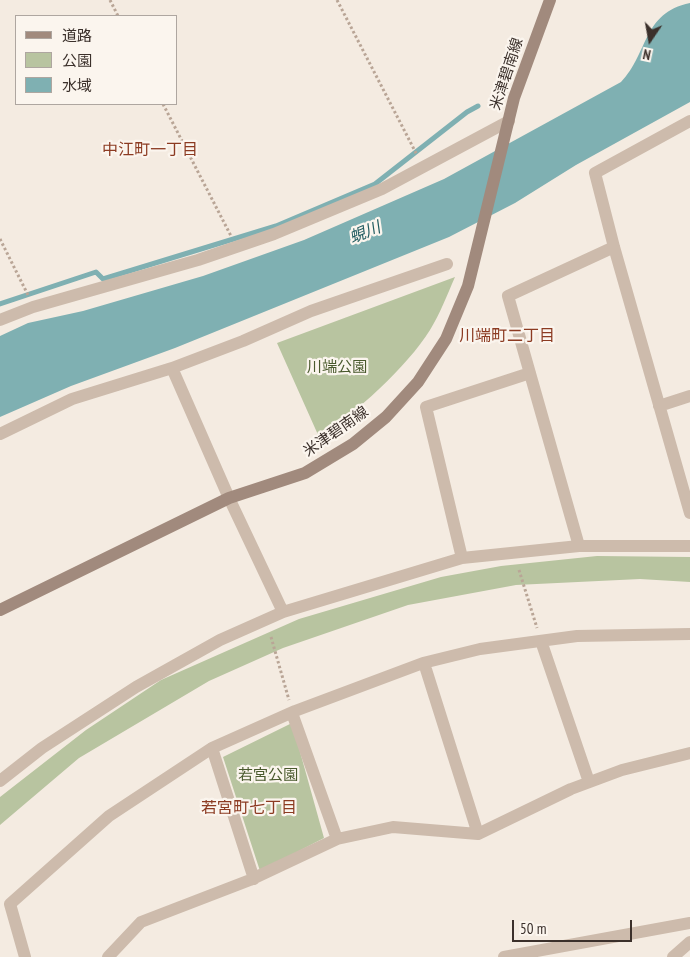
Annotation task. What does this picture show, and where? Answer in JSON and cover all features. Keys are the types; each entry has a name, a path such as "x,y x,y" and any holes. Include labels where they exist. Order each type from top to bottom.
{"main road":[{"name":"米津碧南線","path":"0,610 229,498 305,473 353,444 386,417 418,382 446,339 468,286 514,98 550,0"}],"street":[{"path":"690,121 596,173 614,247 690,513"},
{"path":"0,320 33,307 237,247 382,189 422,167 508,125"},
{"path":"579,546 508,296 614,247"},
{"path":"0,434 72,399 172,368 242,341 311,311 447,264"},
{"path":"172,368 229,498 283,612"},
{"path":"462,558 426,407 530,373"},
{"path":"659,406 690,396"},
{"path":"0,781 42,748 136,687 220,640 283,612 462,558 579,546 690,546"},
{"path":"25,957 10,904 109,816 212,748 292,713 424,663 480,649 577,636 690,634"},
{"path":"541,641 589,782"},
{"path":"424,663 478,834"},
{"path":"292,713 337,839"},
{"path":"212,748 254,878"},
{"path":"108,957 141,922 254,878 337,839 393,827 478,834 589,782 622,770 690,753"},
{"path":"504,957 690,923"},
{"path":"673,957 690,942"}],"path":[{"path":"110,0 118,15"},
{"path":"337,0 422,167"},
{"path":"164,105 237,247"},
{"path":"0,239 33,307"},
{"path":"519,570 541,641"},
{"path":"271,638 292,713"}],"green space":[{"name":"川端公園","path":"455,277 434,324 408,359 364,403 319,437 277,343"},
{"path":"597,556 690,557 690,582 640,579 516,585 408,605 283,648 209,681 79,758 0,825 0,797 86,730 161,680 299,619 441,577 501,566"},
{"name":"若宮公園","path":"292,723 324,838 260,871 223,757"}],"water":[{"name":"蜆川","path":"690,3 690,102 576,165 515,203 449,237 175,348 71,386 0,417 0,336 28,323 83,311 203,276 304,240 444,179 621,82 637,59 654,25 663,15 674,8"}],"waterway":[{"path":"0,304 96,272 103,279 276,226 375,184 467,112 478,106"}],"district":[{"name":"中江町一丁目","path":"150,150"},
{"name":"川端町二丁目","path":"507,336"},
{"name":"若宮町七丁目","path":"249,808"}]}
